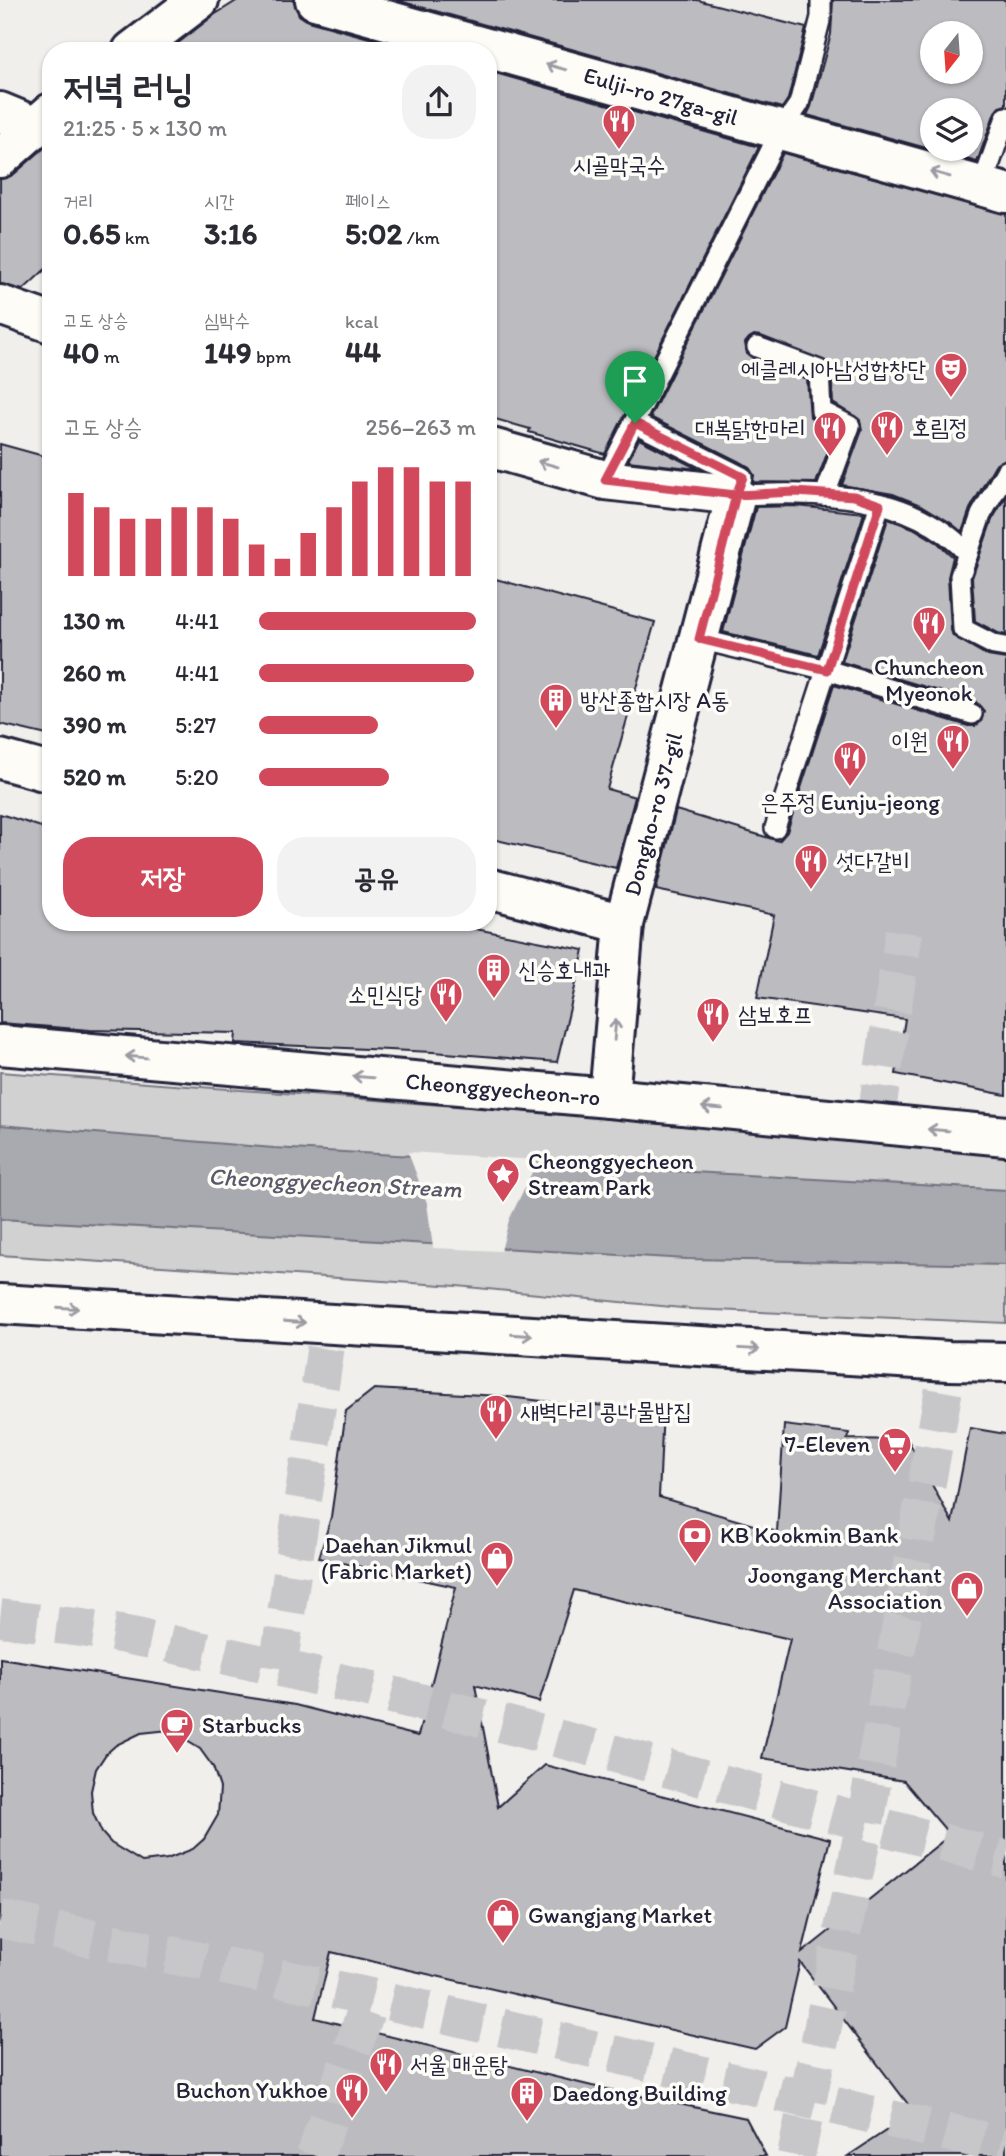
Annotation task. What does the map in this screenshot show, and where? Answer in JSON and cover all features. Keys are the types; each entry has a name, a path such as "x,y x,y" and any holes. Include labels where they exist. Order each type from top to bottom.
{"main road":[{"path":"144,42 199,0"},
{"name":"Eulji-ro 27ga-gil","path":"315,0 466,42"},
{"name":"Eulji-ro 27ga-gil","path":"497,51 994,189"},
{"path":"0,158 28,117"},
{"path":"0,306 42,320"},
{"path":"497,450 605,480 736,495"},
{"name":"Dongho-ro 37-gil","path":"609,1098 624,923 736,495"},
{"path":"0,759 42,771"},
{"path":"497,890 624,923"},
{"name":"Cheonggyecheon-ro","path":"0,1045 1006,1136"},
{"path":"0,1304 1006,1362"}],"lane":[{"path":"605,480 781,130 799,104 821,17 821,0"},
{"path":"994,189 1006,117"},
{"path":"757,347 819,370 821,411 850,426 825,495"},
{"path":"635,423 743,477 736,495 795,492 854,496 911,514 953,538 968,554"},
{"path":"1006,471 981,515 960,576 963,629 994,645 1006,647"},
{"path":"775,828 880,505"},
{"path":"699,639 827,670 972,714"}],"shaded area":[{"name":"Cheonggyecheon Stream Park","path":"0,1072 643,1120 1006,1154 1006,1323 692,1309 457,1286 0,1255"}],"water":[{"name":"Cheonggyecheon Stream","path":"0,1125 274,1148 1006,1190 1006,1265 687,1259 0,1219"}],"pier":[{"path":"408,1152 538,1160 509,1220 501,1251 433,1248 427,1203"}],"building":[{"path":"238,0 294,0 299,15 308,21 380,41 180,42"},
{"path":"396,0 697,0 806,28 788,99 782,108"},
{"path":"833,0 1006,0 1006,105 995,112 983,145 983,98 920,98 920,146 807,115 831,34"},
{"path":"497,74 759,147 605,454 529,432 530,429 497,420"},
{"path":"42,150 42,272 23,290 0,284 0,179 14,174"},
{"path":"783,153 1006,214 1006,459 995,465 970,509 962,532 923,506 893,494 842,485 862,430 860,420 833,403 831,369 828,362 761,336 754,335 745,343 747,354 807,379 810,417 835,432 816,483 753,482 754,475 748,466 650,417"},
{"path":"639,439 698,469 628,461"},
{"path":"0,444 42,456 42,734 0,724"},
{"path":"1006,496 1006,635 975,621 972,578 992,520"},
{"path":"797,506 864,513 818,655 723,632 756,507"},
{"path":"888,519 913,528 938,543 953,557 948,577 953,636 988,656 1006,659 1006,1095 896,1074 905,1019 757,998 774,915 656,890 676,810 779,841 787,832 834,685 968,726 981,722 984,711 976,702 842,662"},
{"name":"방산종합시장 A동","path":"497,579 655,622 607,789 635,797 616,868 497,840"},
{"path":"0,814 42,827 42,931 486,931 584,950 557,1062 433,1052 235,1043 236,1033 90,1030 0,1023"},
{"path":"374,1389 663,1409 659,1497 777,1532 784,1425 849,1433 847,1439 908,1440 952,1522 970,1428 1006,1434 1006,2156 848,2156 914,2112 800,1962 785,2027 755,2049 331,1952 315,2018 592,2086 746,2118 766,2156 0,2156 0,1658 295,1705 418,1736 456,1587 319,1558 331,1517 346,1411","holes":["574,1590 790,1639 762,1758 904,1781 950,1835 802,1953 830,1839 545,1765 498,1807 475,1685 539,1702","169,1730 200,1749 213,1767 220,1788 218,1815 204,1839 193,1849 167,1859 142,1862 111,1843 102,1833 93,1813 91,1791 96,1769 116,1745 141,1733"]}],"tunnel":[{"path":"875,1124 904,932"},
{"path":"278,1668 329,1325"},
{"path":"796,2156 865,1823 949,1361"},
{"path":"0,1618 136,1637 355,1686 1006,1859"},
{"path":"0,1919 371,1997 1006,2146"},
{"path":"315,2156 371,1997"}],"place":[{"name":"시골막국수","path":"619,151"},
{"name":"에클레시아남성합창단","path":"951,399"},
{"name":"호림정","path":"887,457"},
{"name":"대복닭한마리","path":"830,458"},
{"name":"Chuncheon Myeonok","path":"929,653"},
{"name":"방산종합시장 A동","path":"556,730"},
{"name":"이원","path":"953,771"},
{"name":"은주정 Eunju-jeong","path":"850,788"},
{"name":"섯다갈비","path":"811,891"},
{"name":"신승호내과","path":"494,1000"},
{"name":"소민식당","path":"446,1024"},
{"name":"삼보호프","path":"713,1044"},
{"name":"Cheonggyecheon Stream Park","path":"503,1204"},
{"name":"새벽다리 콩나물밥집","path":"496,1441"},
{"name":"7-Eleven","path":"895,1474"},
{"name":"KB Kookmin Bank","path":"695,1565"},
{"name":"Daehan Jikmul (Fabric Market)","path":"497,1588"},
{"name":"Joongang Merchant Association","path":"967,1618"},
{"name":"Starbucks","path":"177,1755"},
{"name":"Gwangjang Market","path":"503,1945"},
{"name":"서울 매운탕","path":"386,2094"},
{"name":"Buchon Yukhoe","path":"352,2120"},
{"name":"Daedong Building","path":"527,2123"}],"route":[{"path":"635,423 605,480 736,495 795,492 854,496 880,505 827,670 699,639 736,495 743,477 635,423"}]}
